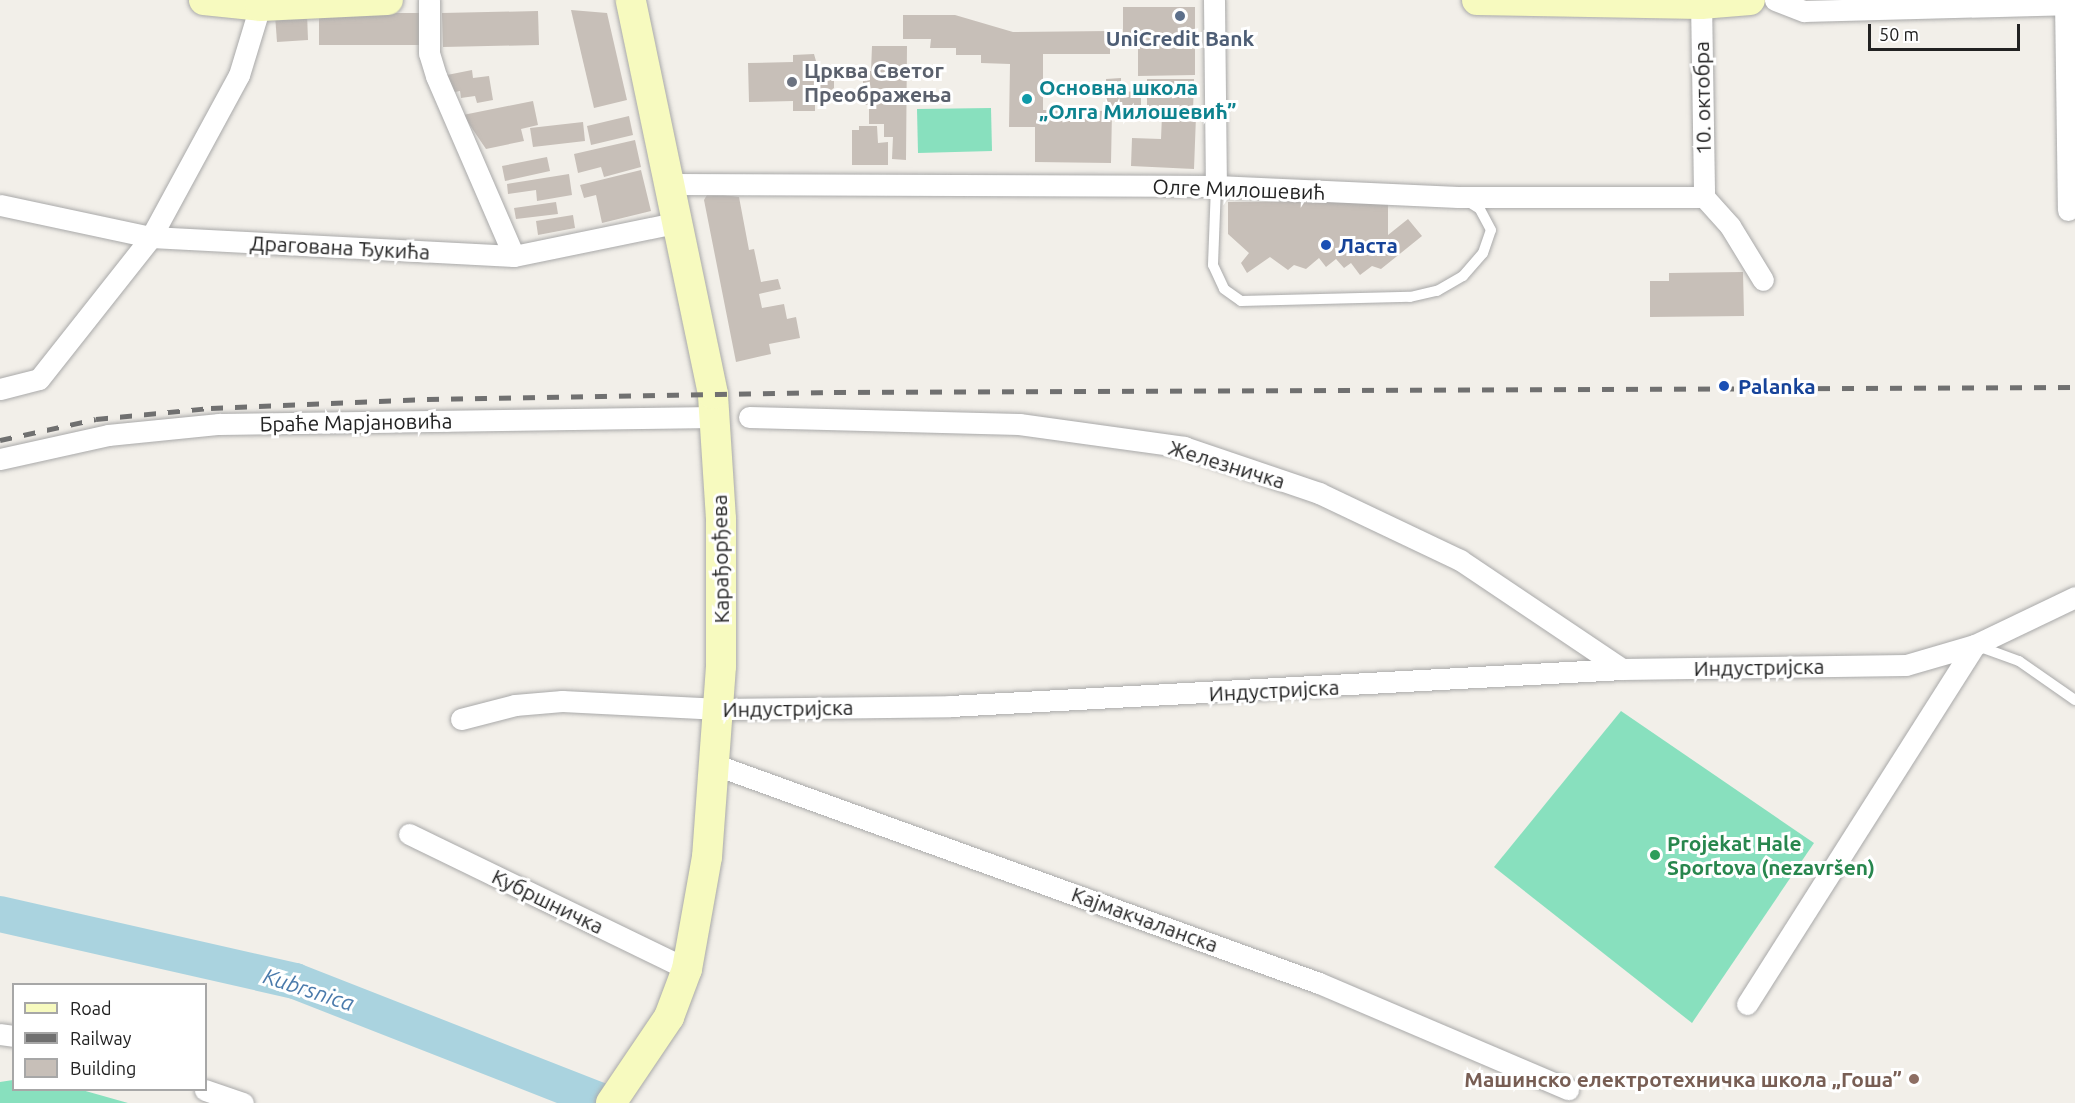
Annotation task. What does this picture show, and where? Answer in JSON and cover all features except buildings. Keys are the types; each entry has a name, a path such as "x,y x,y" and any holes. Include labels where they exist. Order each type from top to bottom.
{"main road":[{"path":"204,0 260,6 388,0"},
{"name":"Карађорђева","path":"611,1103 658,1035 677,999 687,969 707,857 720,709 721,519 708,364 680,222 631,0"},
{"path":"1477,0 1701,2 1750,0"}],"street":[{"path":"429,0 429,52 436,76 514,256"},
{"path":"1214,0 1216,186"},
{"path":"1775,0 1804,11 2068,3 2068,210"},
{"name":"10. октобра","path":"1701,2 1704,197"},
{"path":"0,389 39,379 151,237 239,75 260,6"},
{"name":"Олге Милошевић","path":"671,184 1216,186 1458,197 1704,197"},
{"path":"1704,197 1730,226 1763,280"},
{"name":"Драгована Ђукића","path":"0,205 151,237 514,256 680,222"},
{"name":"Браће Марјановића","path":"0,459 108,435 219,424 714,417"},
{"name":"Железничка","path":"749,417 1019,424 1184,447 1319,493 1460,560 1622,669"},
{"name":"Индустријска","path":"461,719 515,705 562,701 720,709 974,705 1622,669 1906,665 1975,645 2075,597"},
{"path":"1747,1004 1975,645"},
{"name":"Кајмакчаланска","path":"716,765 1319,983 1568,1089"},
{"name":"Кубршничка","path":"409,834 687,969"},
{"path":"207,1090 243,1103"}],"lane":[{"path":"1216,186 1213,265 1224,289 1241,301 1410,297 1437,291 1463,276 1483,253 1491,230 1480,209 1458,197"},
{"path":"1975,645 2019,661 2075,700"}],"green space":[{"path":"991,108 992,151 918,153 917,109"},
{"name":"Projekat Hale Sportova (nezavršen)","path":"1621,711 1814,843 1692,1023 1494,867"},
{"path":"12,1080 12,1091 86,1091 128,1103 0,1103 0,1082"}],"waterway":[{"name":"Kubrsnica","path":"0,914 295,981 607,1103"}],"railway":[{"path":"0,440 96,419 211,408 427,399 834,392 2075,387"}],"place":[{"name":"UniCredit Bank","path":"1180,16"},
{"name":"Црква Светог Преображења","path":"792,82"},
{"name":"Основна школа „Олга Милошевић”","path":"1027,99"},
{"name":"Ласта","path":"1326,245"},
{"name":"Palanka","path":"1724,386"},
{"name":"Projekat Hale Sportova (nezavršen)","path":"1655,855"},
{"name":"Машинско електротехничка школа „Гоша”","path":"1914,1079"}]}
